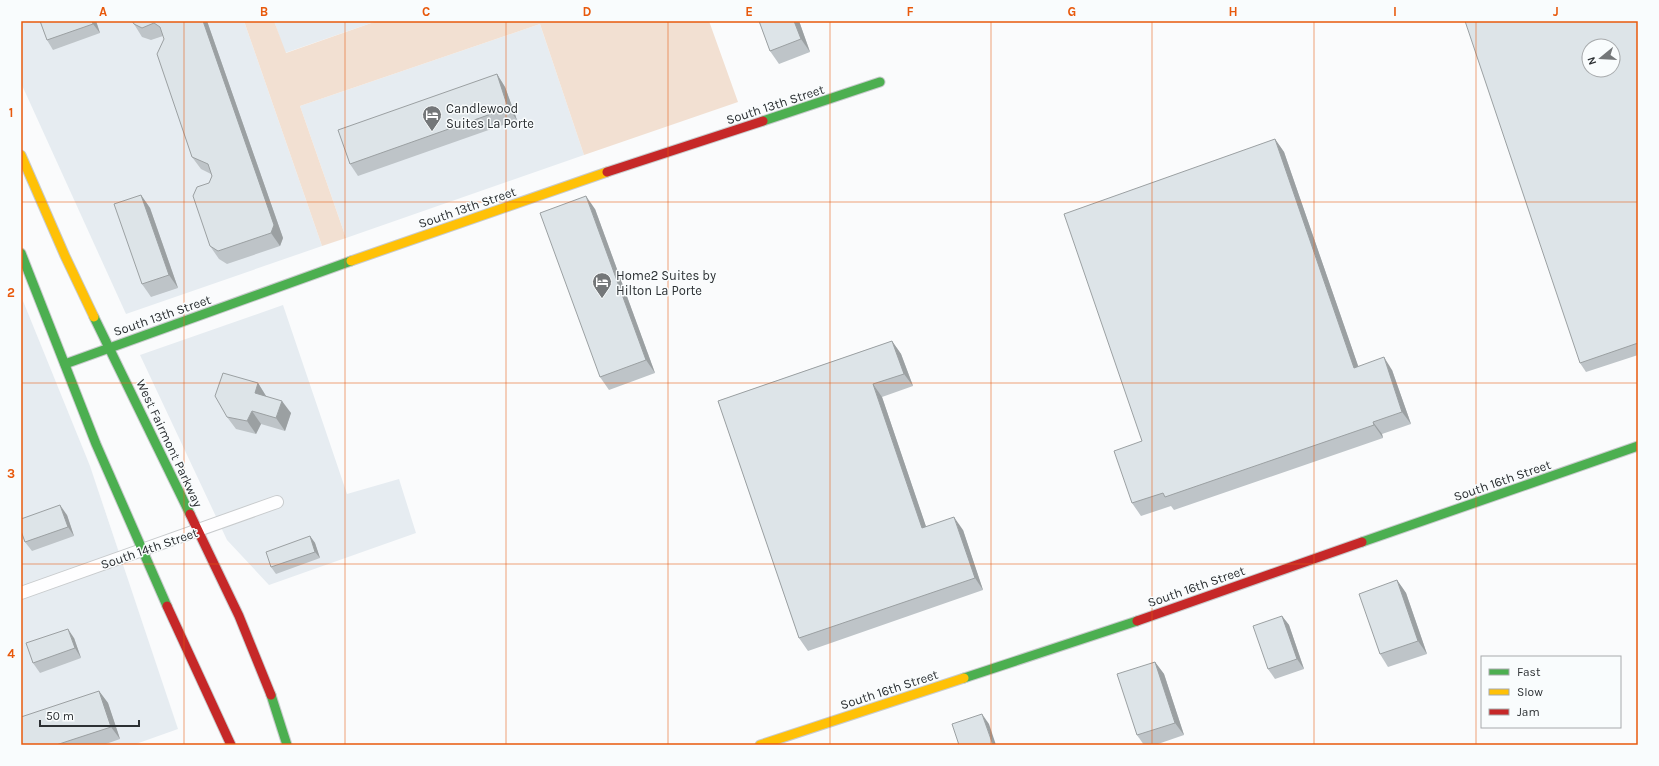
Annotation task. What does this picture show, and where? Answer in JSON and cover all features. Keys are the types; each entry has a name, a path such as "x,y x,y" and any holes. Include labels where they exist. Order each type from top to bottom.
{"street":[{"name":"South 13th Street","path":"65,364 566,186 880,82"},
{"name":"West Fairmont Parkway","path":"21,155 65,256 239,616 274,703 286,745"},
{"path":"21,253 96,444 142,550 231,745"},
{"name":"South 16th Street","path":"760,745 1076,642 1638,446"},
{"name":"South 14th Street","path":"21,593 276,502"}],"shaded area":[{"path":"21,21 244,21 322,246 126,314 21,83"},
{"path":"244,21 274,21 286,53 377,21 709,21 738,102 584,155 540,24 300,106 346,238 322,246"},
{"path":"274,21 377,21 285,53"},
{"path":"540,24 584,155 346,238 300,106"},
{"path":"21,296 90,466 178,729 133,745 21,745"},
{"path":"283,305 347,494 399,479 416,533 269,585 227,540 140,355"}],"building":[{"path":"40,21 92,21 93,24 47,40"},
{"path":"132,21 203,21 274,225 271,233 218,251 210,246 193,196 197,187 209,183 212,176 208,164 192,157 157,54 164,39 160,27 154,23 142,28 134,24"},
{"path":"759,21 794,21 801,39 770,51"},
{"path":"1465,21 1638,21 1638,343 1580,363"},
{"path":"497,74 508,108 350,164 338,130"},
{"path":"1275,139 1354,368 1384,357 1402,412 1373,422 1374,425 1165,497 1163,493 1132,503 1114,451 1142,441 1064,214"},
{"path":"141,195 169,275 142,284 114,204"},
{"name":"Home2 Suites by Hilton La Porte","path":"586,196 646,360 600,377 540,213"},
{"path":"892,341 904,374 873,384 922,528 954,517 975,578 799,638 718,401"},
{"path":"223,373 258,383 255,393 282,401 276,418 252,411 247,421 227,417 215,396"},
{"path":"60,505 68,527 25,542 21,531 21,519"},
{"path":"310,536 315,552 271,567 266,552"},
{"path":"1397,580 1418,641 1380,654 1359,594"},
{"path":"1282,616 1297,659 1268,669 1253,626"},
{"path":"68,629 75,648 33,663 26,643"},
{"path":"1155,662 1175,723 1137,735 1117,674"},
{"path":"99,691 111,727 56,745 21,745 21,717"},
{"path":"982,714 993,745 959,745 952,724"}],"traffic: fast":[{"path":"763,121 880,82"},
{"path":"21,253 96,444 167,606"},
{"path":"65,364 351,261"},
{"path":"94,317 190,514"},
{"path":"1362,542 1638,446"},
{"path":"964,678 1137,621"},
{"path":"271,695 287,745"}],"traffic: slow":[{"path":"21,155 65,256 94,317"},
{"path":"351,261 607,172"},
{"path":"760,745 964,678"}],"traffic: jam":[{"path":"607,172 763,121"},
{"path":"190,514 239,616 271,695"},
{"path":"1137,621 1362,542"},
{"path":"167,606 231,745"}],"place":[{"name":"Candlewood Suites La Porte","path":"432,132"},
{"name":"Home2 Suites by Hilton La Porte","path":"602,299"}]}
